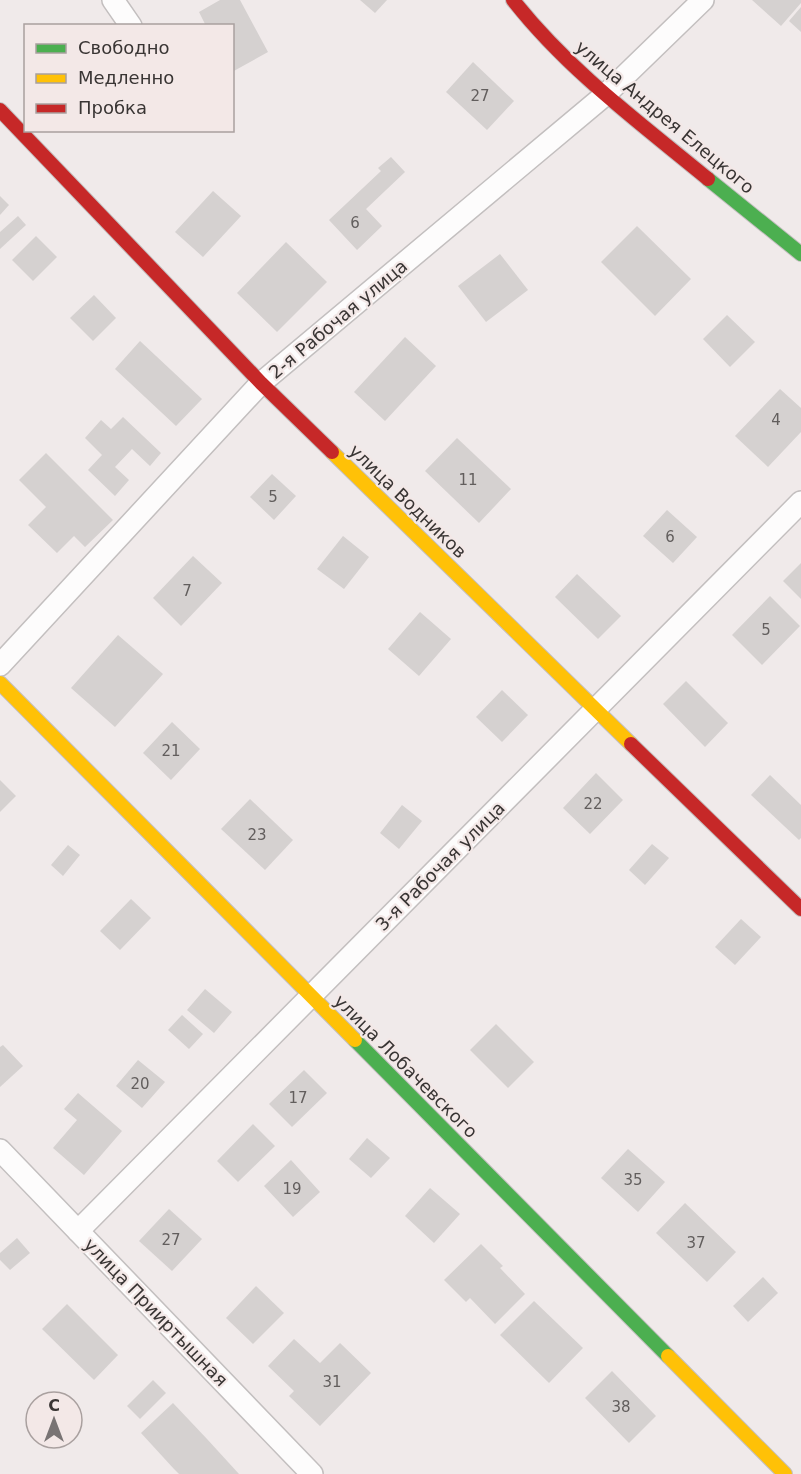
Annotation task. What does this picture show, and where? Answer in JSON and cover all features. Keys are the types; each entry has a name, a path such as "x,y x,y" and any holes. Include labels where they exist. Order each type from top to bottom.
{"street":[{"path":"113,0 130,24"},
{"name":"улица Андрея Елецкого","path":"513,0 536,29 605,95 801,254"},
{"name":"2-я Рабочая улица","path":"0,665 261,383 605,95 703,0"},
{"name":"улица Водников","path":"0,110 261,383 801,909"},
{"name":"3-я Рабочая улица","path":"78,1231 801,502"},
{"name":"улица Лобачевского","path":"0,683 785,1474"},
{"name":"улица Прииртышная","path":"0,1150 312,1474"}],"building":[{"path":"220,0 240,0 268,52 234,71 234,24 205,24 199,12"},
{"path":"360,0 387,0 375,13"},
{"path":"752,0 801,0 801,3 781,26"},
{"path":"801,7 801,32 789,21"},
{"path":"473,62 514,101 487,130 446,92"},
{"path":"391,157 405,172 366,209 382,226 357,250 329,220 381,171 378,168"},
{"path":"213,191 241,216 203,257 175,232"},
{"path":"0,196 9,205 0,215"},
{"path":"18,216 26,225 0,249 0,232"},
{"path":"637,226 691,279 655,316 601,262"},
{"path":"36,236 57,257 33,281 12,260"},
{"path":"286,242 327,282 277,332 237,293"},
{"path":"500,254 528,290 486,322 458,286"},
{"path":"94,295 116,318 93,341 70,318"},
{"path":"727,315 755,342 730,367 703,339"},
{"path":"405,337 436,366 385,421 354,392"},
{"path":"140,341 202,399 176,426 115,369"},
{"path":"780,389 801,408 801,432 768,467 735,436"},
{"path":"123,417 161,453 150,466 132,449 115,467 129,480 115,496 88,470 102,455 85,438 101,420 111,429"},
{"path":"457,438 511,489 479,523 425,471"},
{"path":"46,453 113,520 85,547 74,536 57,553 28,525 46,507 19,480"},
{"path":"272,474 296,496 274,520 250,497"},
{"path":"667,510 697,537 673,563 643,536"},
{"path":"343,536 369,557 344,589 317,569"},
{"path":"193,556 222,583 181,626 153,598"},
{"path":"801,563 801,599 783,581"},
{"path":"577,574 621,616 598,639 555,597"},
{"path":"770,596 800,626 762,665 732,635"},
{"path":"420,612 451,639 419,676 388,649"},
{"path":"118,635 163,674 115,727 71,688"},
{"path":"686,681 728,723 705,747 663,704"},
{"path":"502,690 528,715 502,742 476,717"},
{"path":"172,722 200,749 171,780 143,753"},
{"path":"596,773 623,800 590,834 563,808"},
{"path":"770,775 801,805 801,838 799,840 751,795"},
{"path":"0,780 16,796 0,812"},
{"path":"250,799 293,840 265,870 221,829"},
{"path":"402,805 422,821 399,849 380,833"},
{"path":"652,844 669,858 645,885 629,870"},
{"path":"68,845 80,855 63,876 51,865"},
{"path":"131,899 151,918 120,950 100,931"},
{"path":"741,919 761,937 735,965 715,947"},
{"path":"205,989 232,1012 214,1033 187,1010"},
{"path":"182,1015 203,1034 189,1049 168,1030"},
{"path":"496,1024 534,1062 508,1088 470,1050"},
{"path":"3,1045 23,1066 0,1087 0,1047"},
{"path":"138,1060 165,1082 142,1108 116,1086"},
{"path":"304,1070 327,1093 292,1127 269,1104"},
{"path":"78,1093 122,1131 84,1175 53,1148 77,1120 64,1109"},
{"path":"253,1124 275,1146 238,1182 217,1161"},
{"path":"367,1138 390,1158 371,1178 349,1159"},
{"path":"628,1149 665,1182 638,1212 601,1178"},
{"path":"291,1160 320,1192 293,1217 264,1186"},
{"path":"430,1188 460,1214 434,1243 405,1216"},
{"path":"685,1203 736,1252 707,1282 656,1233"},
{"path":"169,1209 202,1239 172,1271 139,1241"},
{"path":"17,1238 30,1253 10,1270 0,1260 0,1253"},
{"path":"481,1244 503,1266 500,1268 525,1294 495,1324 470,1298 466,1302 444,1280"},
{"path":"763,1277 778,1293 748,1322 733,1306"},
{"path":"256,1286 284,1313 253,1344 226,1318"},
{"path":"534,1301 583,1348 549,1383 500,1335"},
{"path":"67,1304 118,1355 94,1380 42,1329"},
{"path":"294,1339 320,1363 340,1343 371,1373 320,1426 289,1396 294,1391 268,1366"},
{"path":"612,1371 656,1416 629,1443 585,1398"},
{"path":"153,1380 166,1393 140,1419 127,1406"},
{"path":"173,1403 239,1474 179,1474 174,1469 141,1433"}],"traffic: fast":[{"path":"708,179 801,254"},
{"path":"355,1040 668,1356"}],"traffic: slow":[{"path":"332,452 631,744"},
{"path":"0,683 355,1040"},
{"path":"668,1356 785,1474"}],"traffic: jam":[{"path":"513,0 557,50 581,73 708,179"},
{"path":"0,110 261,383 332,452"},
{"path":"631,744 801,909"}]}
